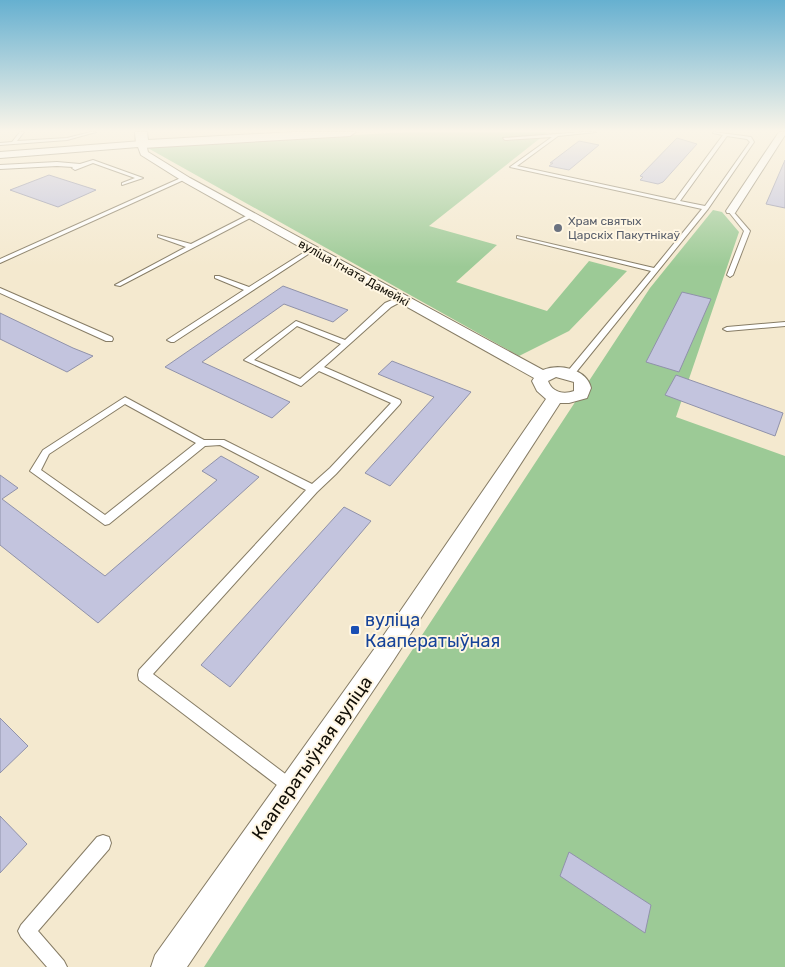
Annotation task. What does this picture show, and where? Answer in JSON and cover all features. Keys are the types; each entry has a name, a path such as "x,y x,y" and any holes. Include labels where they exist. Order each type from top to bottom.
{"street":[{"path":"731,211 753,177"},
{"name":"вуліца Ігната Дамейкі","path":"185,178 402,299 550,387"},
{"path":"550,372 570,374 583,383 584,389 581,394 574,398 550,387 550,372"},
{"name":"Кааператыўная вуліца","path":"167,967 385,653 550,387"}],"lane":[{"path":"124,184 140,178 138,177"},
{"path":"560,177 706,208"},
{"path":"676,202 694,177"},
{"path":"570,374 706,208 728,177"},
{"path":"0,261 185,178"},
{"path":"730,275 746,232 731,211"},
{"path":"118,285 252,215"},
{"path":"160,236 192,247"},
{"path":"519,237 655,270"},
{"path":"171,340 312,249"},
{"path":"217,277 250,290"},
{"path":"0,290 109,339"},
{"path":"346,343 296,324 248,360 301,383 346,343 388,305 402,299"},
{"path":"727,330 785,324"},
{"path":"292,787 144,674 313,489 333,471 397,402 318,368"},
{"path":"203,443 105,521 35,471 46,452 124,400 203,443 221,442 313,489"},
{"path":"58,967 28,931 103,843"}],"green space":[{"path":"200,177 491,177 429,226 497,245 456,282 547,311 589,261 627,271 569,331 519,356"},
{"path":"713,210 722,212 739,232 676,417 785,456 785,967 204,967 650,288"}],"building":[{"path":"43,177 56,177 96,190 58,207 10,190"},
{"path":"643,177 667,177 658,184 640,180"},
{"path":"778,177 785,177 785,208 766,204"},
{"path":"283,286 348,310 333,322 284,304 202,362 290,402 272,418 165,367"},
{"path":"682,292 711,299 679,372 646,362"},
{"path":"0,313 93,356 67,372 0,339"},
{"path":"392,361 471,392 390,486 365,473 434,397 378,374"},
{"path":"676,375 783,413 775,436 665,395"},
{"path":"221,456 259,477 98,623 0,545 0,475 18,488 2,499 105,576 217,480 202,471"},
{"path":"344,507 371,521 230,687 201,665"},
{"path":"0,718 28,746 0,773"},
{"path":"0,816 27,844 0,873"},
{"path":"569,852 651,905 645,933 560,876"}],"place":[{"name":"Храм святых Царскіх Пакутнікаў","path":"558,228"},
{"name":"вуліца Кааператыўная","path":"355,630"}]}
